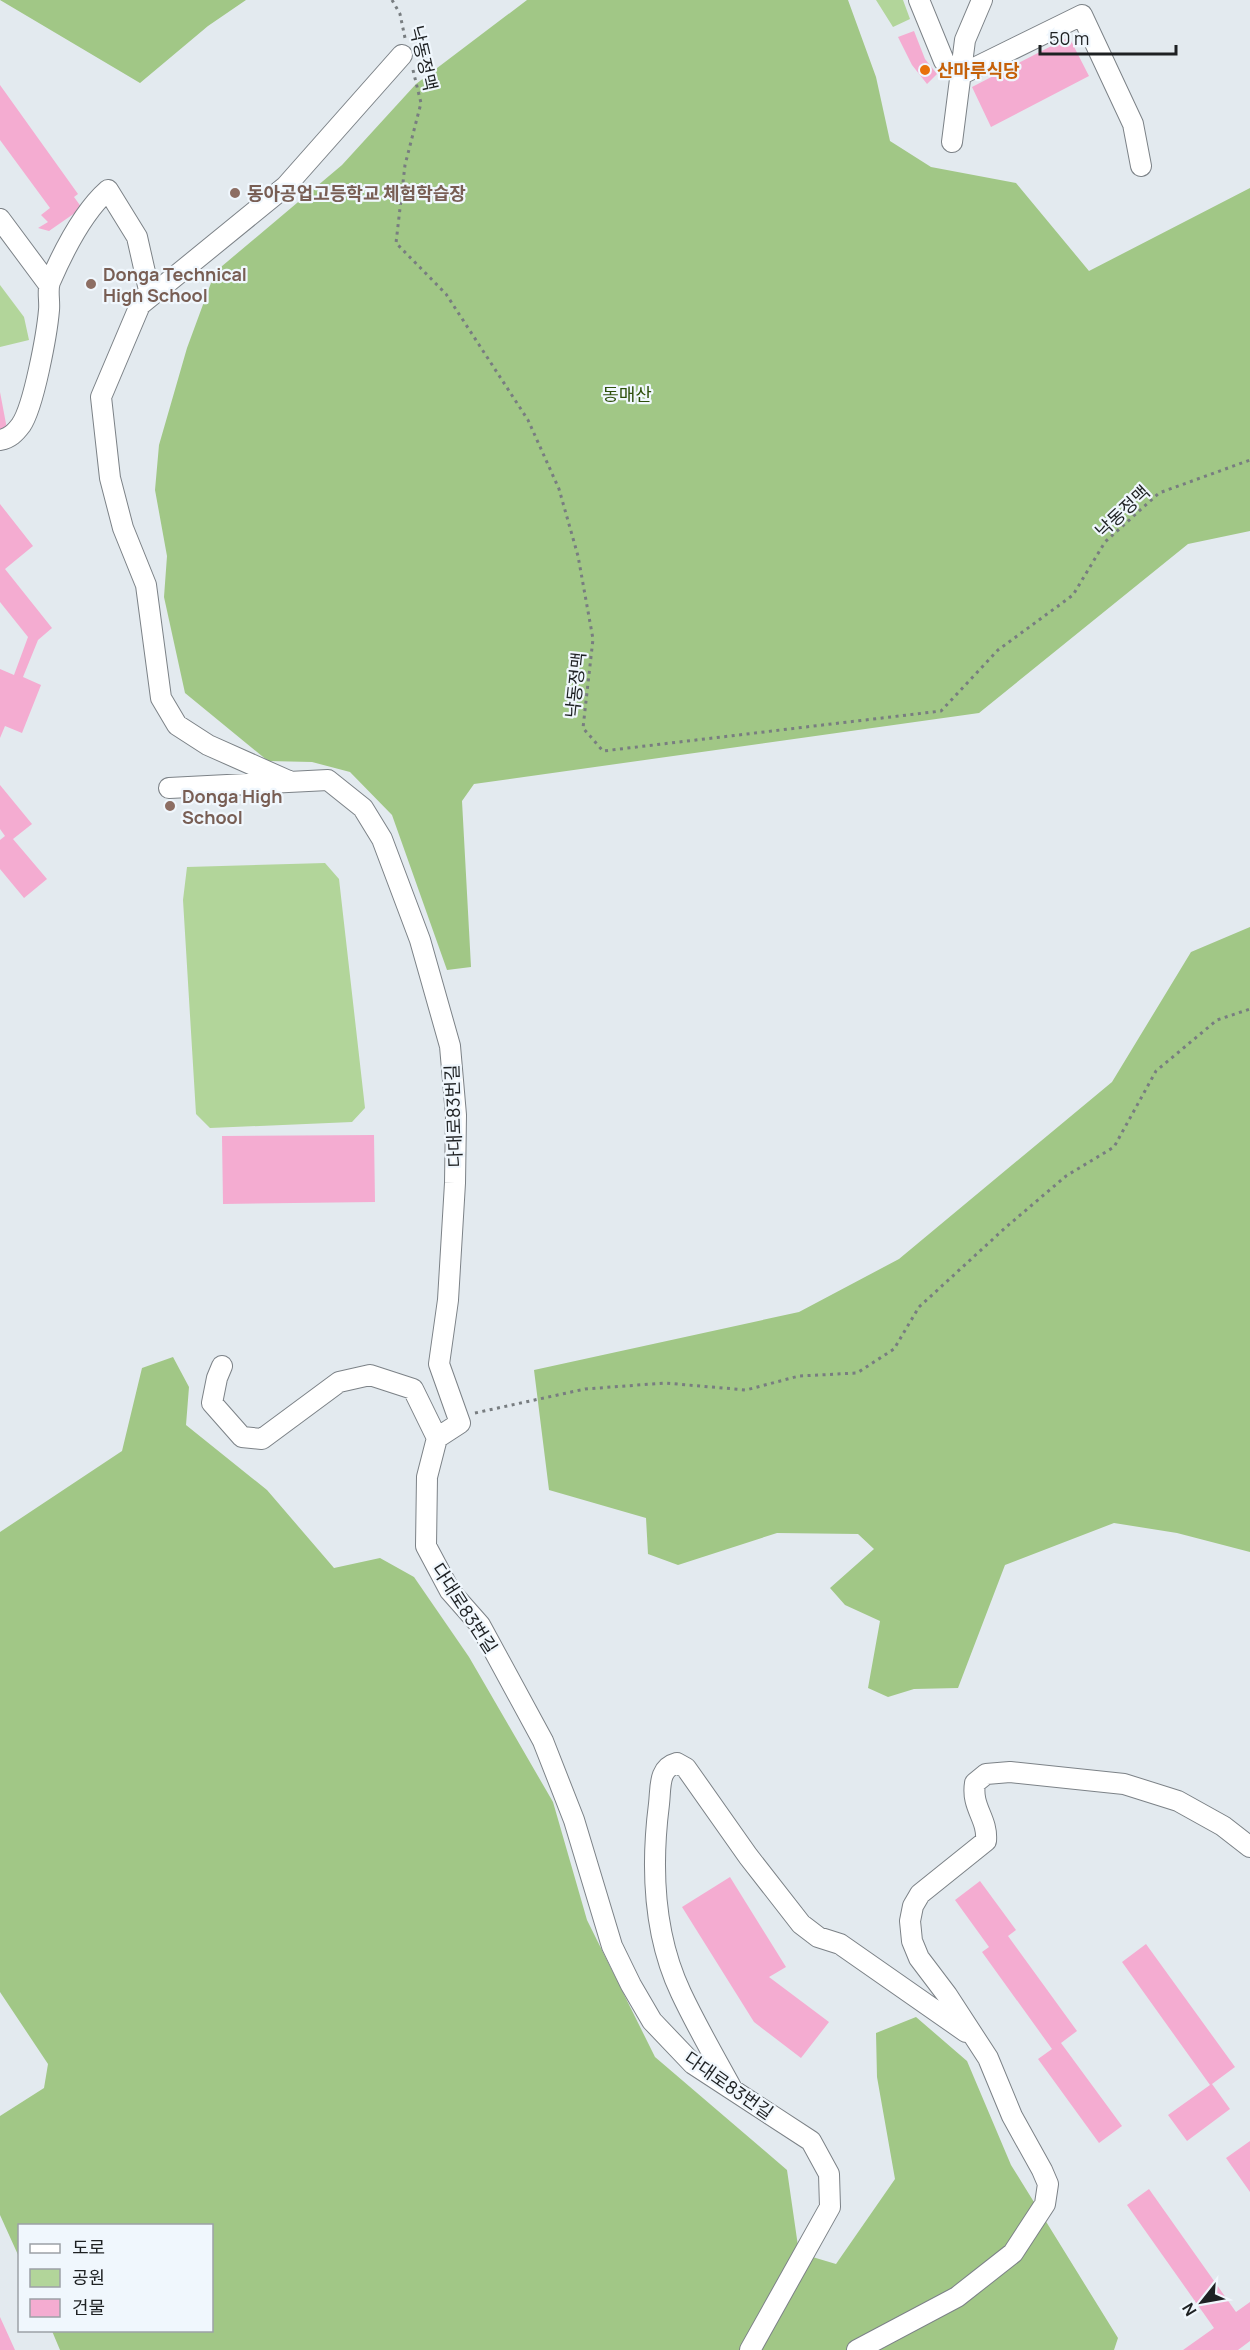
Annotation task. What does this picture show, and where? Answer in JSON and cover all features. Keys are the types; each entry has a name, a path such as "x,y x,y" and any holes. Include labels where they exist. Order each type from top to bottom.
{"street":[{"path":"918,0 944,61 960,75"},
{"path":"952,142 965,40 982,0"},
{"path":"960,75 1082,15 1133,124 1141,166"},
{"path":"140,305 286,186 406,54"},
{"path":"0,440 10,438 22,424 31,396 43,350 49,310 49,285 91,205 108,190 137,237 149,290 140,305 101,397 110,478 123,528 146,585 161,698 177,725 192,735 208,745 291,782"},
{"path":"0,219 49,285"},
{"name":"다대로83번길","path":"169,788 328,780 363,808 382,839 420,940 450,1046 456,1115 454,1183 448,1300 439,1364 460,1423"},
{"path":"222,1366 212,1403 242,1437 262,1439 339,1382 370,1376 413,1389 437,1438 460,1423"},
{"name":"다대로83번길","path":"437,1438 428,1477 426,1546 450,1591 480,1626 543,1741 574,1820 612,1946 631,1985 652,2021 693,2064 811,2141 829,2175 830,2207 750,2350"},
{"path":"732,2089 680,1992 662,1938 655,1885 656,1825 663,1773 668,1766 677,1763 686,1768 748,1856 801,1924 818,1937 840,1944 972,2036"},
{"path":"857,2350 957,2297 1013,2253 1045,2204 1048,2184 1012,2116 988,2058 947,1995 919,1958 912,1941 910,1922 913,1906 920,1894 986,1841 987,1831 973,1797 975,1783 986,1774 1010,1772 1124,1784 1178,1801 1223,1826 1250,1847"}],"path":[{"name":"낙동정맥","path":"392,0 400,14 406,54 421,103 405,165 396,243 446,294 528,420 559,489 578,556 593,639 584,729 603,751 941,711 998,650 1073,595 1105,542 1159,493 1250,460"},
{"path":"460,1423 477,1412 585,1389 665,1383 746,1390 799,1376 857,1373 894,1349 919,1307 1005,1228 1066,1176 1114,1147 1156,1071 1217,1020 1250,1009"}],"green space":[{"path":"0,0 246,0 208,26 140,83"},
{"name":"동매산","path":"527,0 848,0 876,77 890,141 931,167 1016,183 1089,271 1250,188 1250,531 1188,544 979,713 474,784 462,801 471,967 447,970 392,815 350,772 312,762 268,761 185,693 164,597 167,556 155,490 159,445 187,348 215,272 342,165 416,84"},
{"path":"876,0 903,0 910,19 893,27"},
{"path":"0,285 24,317 29,340 0,347"},
{"path":"325,863 339,879 365,1108 352,1122 210,1128 196,1114 183,900 187,867"},
{"path":"1250,927 1250,1552 1177,1533 1114,1523 1005,1565 958,1688 914,1689 888,1697 868,1688 880,1621 845,1605 830,1588 874,1549 858,1534 777,1533 678,1565 648,1554 646,1518 549,1490 534,1370 799,1312 899,1259 1112,1082 1191,952"},
{"path":"173,1357 189,1387 186,1425 267,1490 334,1568 380,1558 414,1577 469,1657 553,1802 587,1920 655,2057 787,2170 799,2253 836,2264 895,2179 877,2077 876,2033 916,2017 967,2061 1011,2165 1118,2338 1114,2350 60,2350 52,2332 213,2332 213,2224 18,2224 18,2255 0,2215 0,2116 44,2088 48,2064 0,1992 0,1532 122,1451 142,1368"}],"building":[{"path":"914,31 925,59 937,74 927,84 912,65 898,37"},
{"path":"1069,37 1089,76 991,127 972,87"},
{"path":"0,85 78,194 74,197 82,208 49,231 38,228 48,222 41,215 50,208 0,140"},
{"path":"0,392 7,429 0,430"},
{"path":"0,504 33,546 5,569 52,628 38,640 23,677 41,685 22,733 5,726 0,738 0,669 14,675 28,637 0,602"},
{"path":"0,785 32,824 13,839 47,879 24,898 0,869 0,840 5,836 0,829"},
{"path":"374,1135 375,1202 223,1204 222,1136"},
{"path":"730,1877 786,1967 769,1977 829,2022 801,2058 754,2022 682,1907"},
{"path":"980,1881 1016,1930 1008,1936 1077,2031 1061,2043 1122,2126 1099,2143 1038,2059 1052,2049 982,1952 989,1947 955,1900"},
{"path":"1146,1944 1235,2067 1212,2084 1230,2109 1187,2141 1168,2115 1210,2085 1122,1962"},
{"path":"1250,2141 1250,2192 1226,2158"},
{"path":"1149,2189 1236,2312 1250,2302 1250,2341 1238,2350 1183,2350 1214,2328 1127,2205"},
{"path":"0,2317 15,2350 0,2350"}],"place":[{"name":"산마루식당","path":"925,70"},
{"name":"동아공업고등학교 체험학습장","path":"235,193"},
{"name":"Donga Technical High School","path":"91,284"},
{"name":"Donga High School","path":"170,806"}]}
